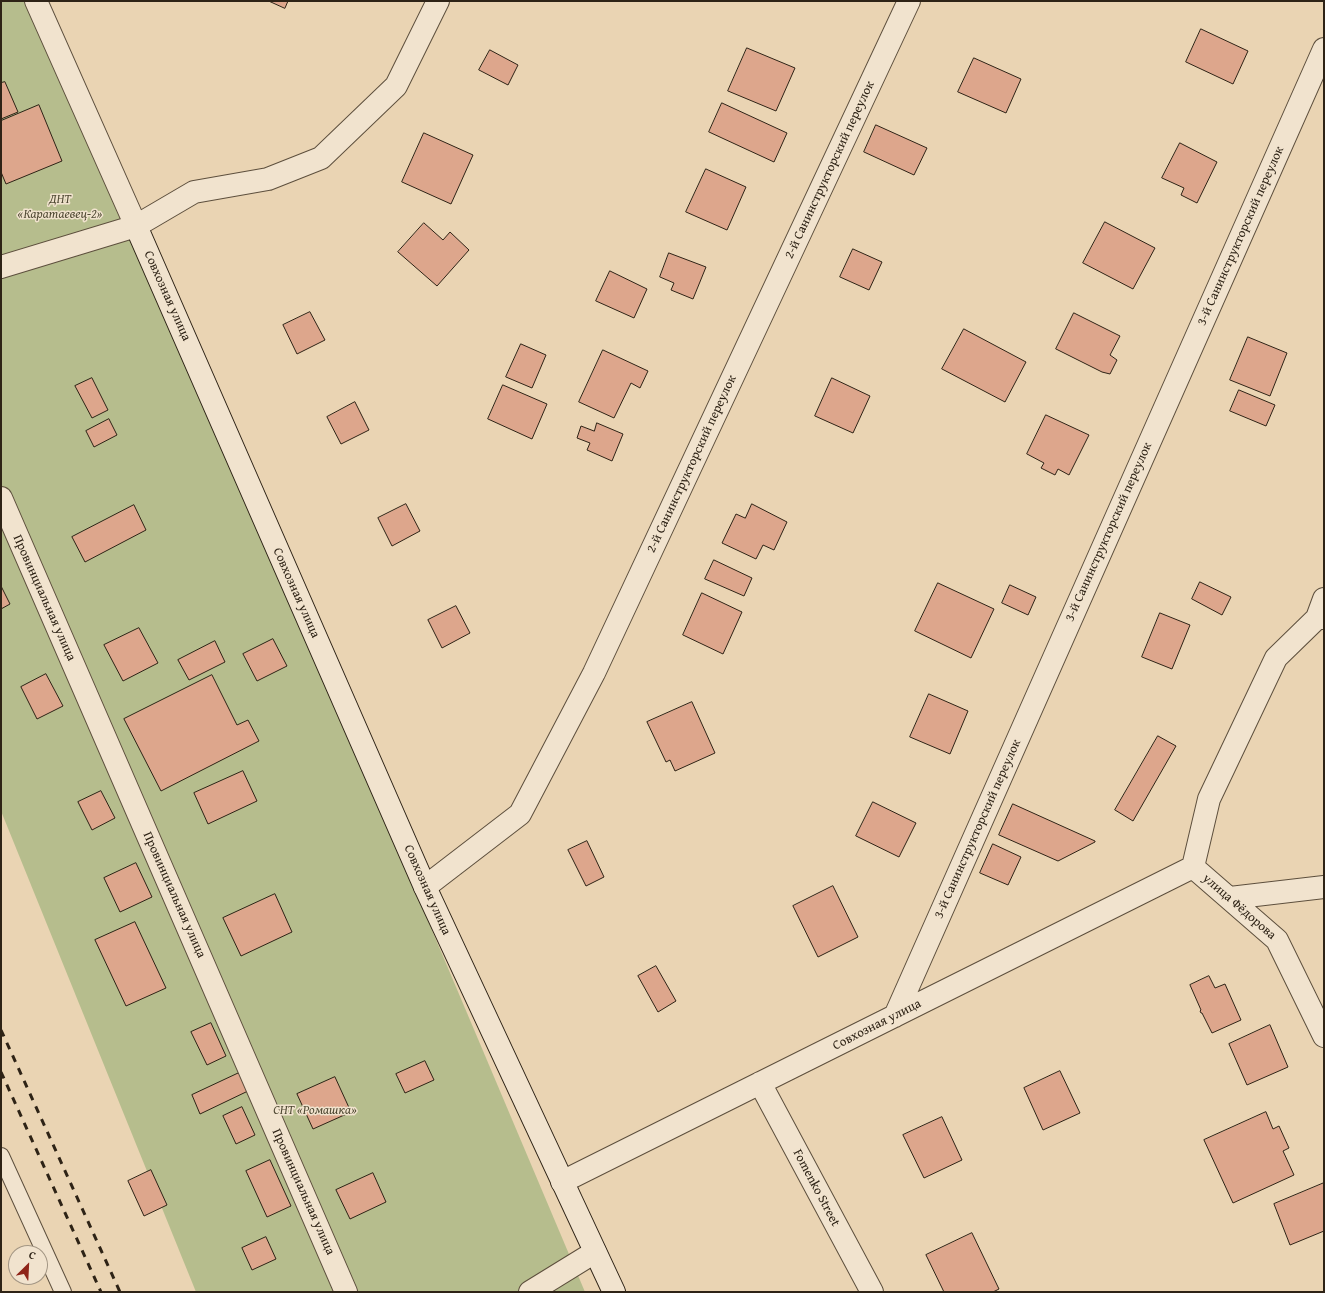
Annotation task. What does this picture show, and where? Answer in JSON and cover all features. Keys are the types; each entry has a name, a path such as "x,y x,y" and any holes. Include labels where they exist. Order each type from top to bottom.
{"street":[{"name":"Совхозная улица","path":"36,1 425,887 614,1292"},
{"path":"1,267 136,226 194,192 268,179 321,158 396,86 438,1"},
{"name":"2-й Санинструкторский переулок","path":"425,887 520,814 594,673 909,1"},
{"name":"3-й Санинструкторский переулок","path":"895,1016 1324,49"},
{"name":"Провинциальная улица","path":"1,498 346,1292"},
{"path":"1193,866 1209,799 1276,658 1322,612"},
{"name":"Совхозная улица","path":"562,1182 1193,866"},
{"name":"улица Фёдорова","path":"1193,866 1277,940 1324,1036"},
{"path":"1230,898 1324,887"},
{"name":"Fomenko Street","path":"760,1083 872,1292"},
{"path":"530,1292 595,1252"}],"lane":[{"path":"1,1156 64,1292"}],"green space":[{"name":"СНТ «Ромашка»","path":"1,1 25,1 146,254 585,1292 196,1292 1,811"}],"building":[{"path":"269,1 288,1 285,8"},
{"path":"1201,29 1248,51 1233,84 1186,62"},
{"path":"747,48 795,68 776,111 728,91"},
{"path":"490,50 518,65 508,85 479,70"},
{"path":"974,58 1021,79 1006,113 958,92"},
{"path":"5,82 18,112 1,119 1,83"},
{"path":"722,103 787,133 774,162 709,132"},
{"path":"39,105 62,161 6,184 1,172 1,121"},
{"path":"876,125 927,148 914,175 864,152"},
{"path":"424,133 473,155 451,204 402,182"},
{"path":"1180,143 1217,162 1197,203 1181,195 1184,188 1162,178"},
{"path":"706,169 746,187 727,230 686,212"},
{"path":"1105,222 1155,248 1133,289 1083,263"},
{"path":"424,223 443,240 450,232 469,250 437,286 398,252"},
{"path":"853,249 882,262 869,290 840,277"},
{"path":"669,253 706,267 693,299 671,290 674,283 660,277"},
{"path":"610,271 647,289 634,318 596,301"},
{"path":"310,312 325,340 297,354 283,325"},
{"path":"1074,313 1120,336 1110,355 1117,360 1110,374 1102,372 1056,349"},
{"path":"964,329 1026,362 1005,402 942,369"},
{"path":"1248,337 1287,353 1270,396 1230,380"},
{"path":"521,344 546,355 532,388 506,377"},
{"path":"603,350 648,371 640,388 631,383 614,418 579,402"},
{"path":"92,378 108,410 92,418 75,386"},
{"path":"832,378 870,396 853,433 815,416"},
{"path":"503,385 547,404 532,439 488,419"},
{"path":"1239,390 1275,405 1266,426 1230,411"},
{"path":"355,402 369,430 341,444 327,417"},
{"path":"1046,415 1089,435 1069,475 1058,469 1055,475 1041,468 1044,463 1027,454"},
{"path":"109,419 117,435 94,447 86,431"},
{"path":"597,423 623,434 612,461 587,450 590,443 577,438 581,426 594,431"},
{"path":"406,504 420,531 392,546 378,518"},
{"path":"752,504 787,522 774,550 763,545 756,559 722,543 736,514 745,518"},
{"path":"134,505 146,530 85,562 72,537"},
{"path":"714,560 752,578 744,596 705,579"},
{"path":"1200,582 1231,597 1222,615 1192,599"},
{"path":"938,583 994,609 971,658 915,631"},
{"path":"1010,585 1036,597 1028,615 1002,603"},
{"path":"1,586 10,604 1,609"},
{"path":"702,593 742,612 723,654 683,635"},
{"path":"456,606 470,633 442,648 428,620"},
{"path":"1160,613 1190,625 1172,669 1142,657"},
{"path":"139,628 158,663 123,681 104,645"},
{"path":"273,639 287,666 257,681 243,654"},
{"path":"215,641 225,662 189,680 178,660"},
{"path":"46,674 63,706 37,719 21,687"},
{"path":"212,675 237,725 248,720 259,741 161,791 124,719"},
{"path":"929,694 968,711 950,754 910,737"},
{"path":"692,702 715,753 675,771 670,760 666,762 647,722"},
{"path":"1158,736 1176,746 1133,821 1115,810"},
{"path":"243,771 257,801 208,824 194,793"},
{"path":"101,791 115,818 92,830 78,802"},
{"path":"873,802 916,823 899,857 856,836"},
{"path":"1013,804 1095,842 1058,861 999,835"},
{"path":"587,841 604,877 586,886 568,850"},
{"path":"993,844 1021,857 1008,885 980,873"},
{"path":"136,863 152,897 120,912 104,878"},
{"path":"833,886 858,937 818,957 793,906"},
{"path":"275,894 292,932 241,956 223,918"},
{"path":"135,922 166,988 126,1006 95,940"},
{"path":"656,966 676,1001 658,1012 638,976"},
{"path":"1209,976 1215,988 1225,984 1241,1020 1212,1033 1200,1011 1201,1010 1190,985"},
{"path":"211,1023 226,1056 207,1065 191,1032"},
{"path":"1270,1025 1288,1067 1247,1085 1229,1044"},
{"path":"425,1061 434,1080 405,1093 396,1074"},
{"path":"1060,1071 1080,1113 1043,1130 1024,1088"},
{"path":"239,1073 248,1091 200,1114 192,1095"},
{"path":"335,1077 351,1112 313,1129 297,1094"},
{"path":"242,1107 255,1135 236,1144 223,1116"},
{"path":"1266,1112 1273,1129 1279,1126 1289,1148 1283,1151 1294,1175 1233,1203 1204,1140"},
{"path":"942,1117 962,1160 924,1178 903,1135"},
{"path":"270,1160 291,1206 267,1217 246,1171"},
{"path":"151,1170 167,1205 144,1216 128,1181"},
{"path":"373,1173 386,1202 350,1219 336,1190"},
{"path":"1324,1183 1324,1231 1290,1245 1274,1204"},
{"path":"972,1233 999,1289 993,1292 944,1292 926,1255"},
{"path":"266,1237 276,1259 252,1270 242,1248"}],"railway":[{"path":"1,1030 120,1292"},
{"path":"1,1072 101,1292"}],"park label":[{"name":"ДНТ «Каратаевец-2»","path":"60,208"}]}
